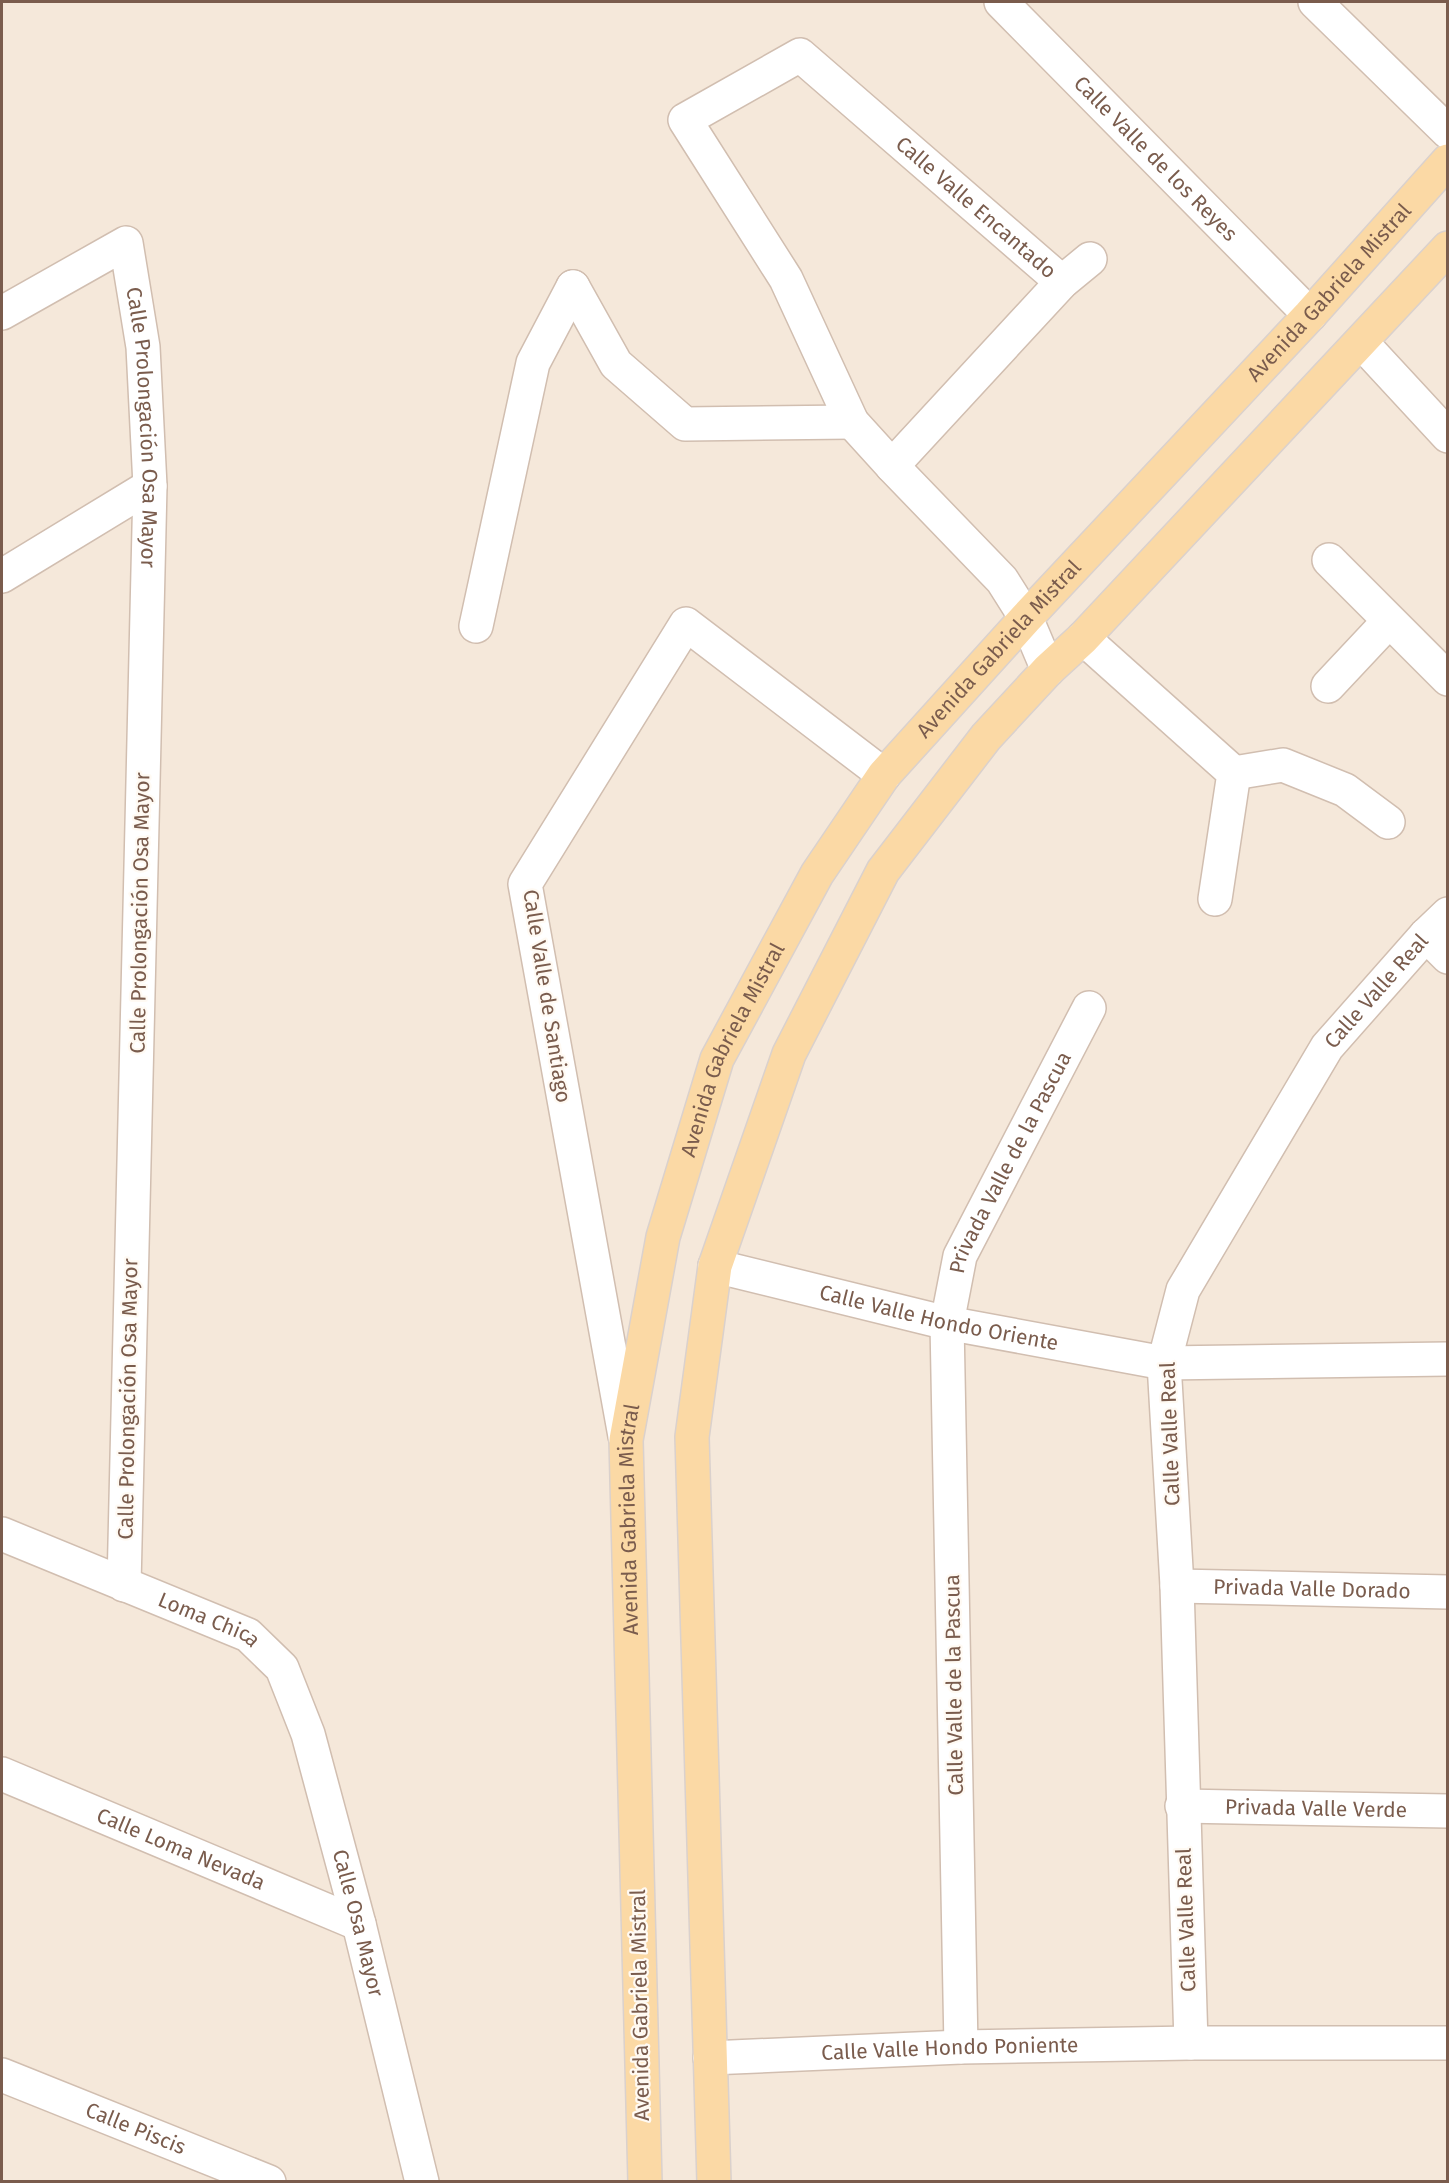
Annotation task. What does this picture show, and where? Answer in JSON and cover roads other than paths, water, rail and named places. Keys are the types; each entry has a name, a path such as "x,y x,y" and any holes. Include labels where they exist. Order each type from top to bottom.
{"main road":[{"name":"Avenida Gabriela Mistral","path":"645,2181 626,1440 663,1237 717,1059 817,874 884,776 1026,618 1310,315 1448,161"},
{"path":"714,2181 693,1437 715,1266 789,1054 883,871 986,737 1048,670 1083,638 1448,248"}],"street":[{"name":"Calle Valle de los Reyes","path":"1001,2 1310,315"},
{"path":"1315,2 1448,132"},
{"name":"Calle Valle Encantado","path":"852,422 786,279 685,120 800,56 1062,282 892,466"},
{"name":"Calle Prolongación Osa Mayor","path":"2,313 126,243 143,347 150,486 124,1585"},
{"path":"1062,282 1090,259"},
{"path":"476,626 533,363 573,287 616,364 684,424 852,422 1002,580 1026,618 1048,670"},
{"path":"1361,342 1448,436"},
{"path":"2,576 150,486"},
{"path":"1329,560 1448,679"},
{"path":"1328,686 1389,621"},
{"name":"Calle Valle de Santiago","path":"626,1440 525,884 686,624 884,776"},
{"path":"1083,638 1234,773"},
{"path":"1234,773 1283,765 1345,790 1388,822"},
{"path":"1215,899 1234,773"},
{"name":"Calle Valle Real","path":"1191,2043 1177,1586 1164,1364 1183,1290 1327,1047 1440,935"},
{"name":"Privada Valle de la Pascua","path":"947,1323 960,1256 1089,1008"},
{"name":"Calle Valle Hondo Oriente","path":"715,1266 947,1323 1164,1364 1448,1359"},
{"name":"Calle Valle de la Pascua","path":"947,1323 961,2047"},
{"name":"Loma Chica","path":"2,1534 248,1635 282,1668"},
{"name":"Privada Valle Dorado","path":"1177,1586 1448,1592"},
{"name":"Calle Osa Mayor","path":"282,1668 308,1734 422,2181"},
{"name":"Calle Loma Nevada","path":"2,1774 358,1924"},
{"name":"Privada Valle Verde","path":"1182,1806 1448,1811"},
{"name":"Calle Valle Hondo Poniente","path":"710,2058 961,2047 1191,2043 1448,2043"},
{"name":"Calle Piscis","path":"2,2075 269,2181"}]}
